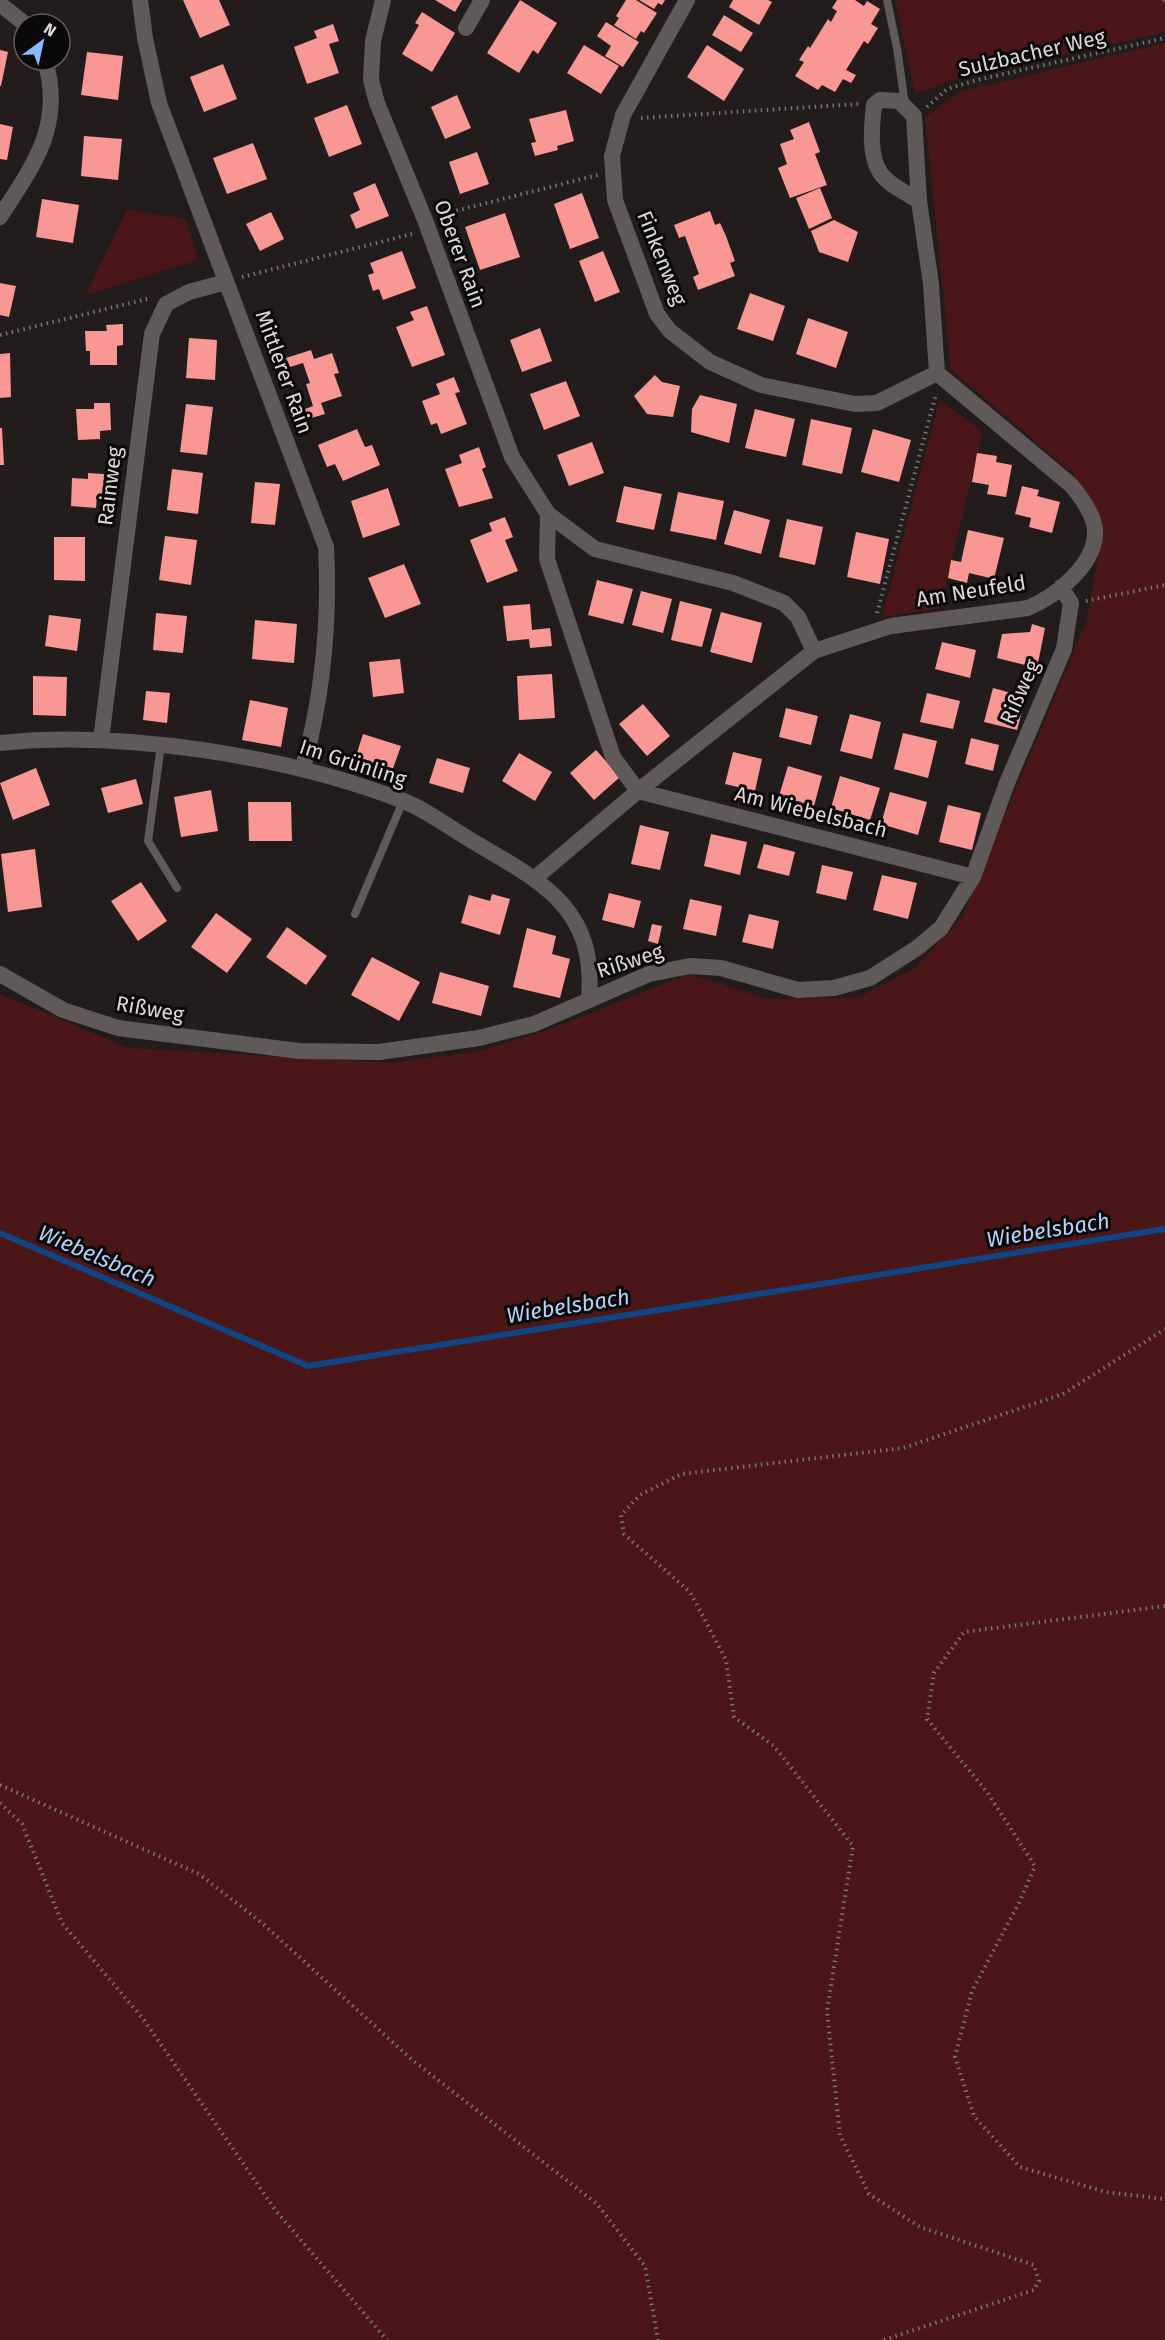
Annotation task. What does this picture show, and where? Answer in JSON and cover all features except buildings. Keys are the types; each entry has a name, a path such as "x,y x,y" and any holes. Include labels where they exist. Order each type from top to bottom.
{"street":[{"name":"Mittlerer Rain","path":"140,0 145,38 159,103 326,547 328,591 322,675 303,768"},
{"name":"Oberer Rain","path":"383,0 373,41 371,80 377,103 424,220 512,458 548,514 595,549 733,583 784,603 798,618 814,651"},
{"path":"466,28 482,0"},
{"name":"Finkenweg","path":"687,0 623,115 612,156 615,200 657,314 670,331 710,362 761,385 855,404 877,403 938,375"},
{"path":"0,4 12,14"},
{"path":"0,218 39,156 49,127 53,94 48,72"},
{"path":"919,201 881,174 873,156 871,123 874,105 880,100 893,99 910,110 921,193 919,201 931,284 938,375"},
{"name":"Rainweg","path":"101,740 152,334 166,304 189,292 226,282"},
{"name":"Am Neufeld","path":"535,878 638,791 814,651 891,626 1028,608 1047,599 1083,564 1094,547 1095,528 1083,499 1071,485 938,375"},
{"path":"548,514 547,560 613,757 638,791"},
{"path":"1061,587 1071,603"},
{"name":"Rißweg","path":"0,974 63,1010 118,1028 299,1051 379,1052 479,1038 534,1024 589,998 649,974 690,966 721,968 798,990 834,988 870,978 917,948 941,928 973,877 1007,783 1064,649 1071,603"},
{"name":"Im Grünling","path":"0,743 101,740 161,745 303,768 403,801 535,878 580,928 591,969 589,998"},
{"name":"Am Wiebelsbach","path":"638,791 973,877"}],"lane":[{"path":"887,0 910,110"},
{"path":"161,745 148,841 177,888"},
{"path":"355,914 403,801"}],"path":[{"path":"1164,0 1165,5"},
{"name":"Sulzbacher Weg","path":"910,110 947,89 977,80 1165,38"},
{"path":"647,117 854,103"},
{"path":"460,208 592,177"},
{"path":"247,275 410,235"},
{"path":"0,335 156,297"},
{"path":"872,631 938,375"},
{"path":"1071,603 1165,585"},
{"path":"884,2340 1034,2290 1039,2281 1034,2265 920,2227 869,2194 840,2135 827,2011 853,1846 774,1746 734,1717 726,1660 690,1592 624,1534 621,1515 640,1495 681,1474 903,1448 1063,1394 1165,1329"},
{"path":"1165,1606 964,1632 934,1674 927,1719 987,1792 1035,1866 1020,1901 972,1991 954,2057 974,2116 1020,2167 1106,2192 1165,2199"},
{"path":"0,1785 199,1874 261,1922 411,2059 597,2204 645,2266 658,2340"},
{"path":"0,1803 21,1824 62,1923 144,2020 276,2211 387,2340"}],"shaded area":[{"path":"895,0 1165,0 1165,32 954,80 915,94"},
{"path":"1165,43 1165,2340 0,2340 0,994 129,1048 388,1063 480,1051 548,1030 689,974 769,999 859,997 915,968 962,917 1087,620 1103,528 1074,474 951,370 925,117 962,91"},
{"path":"127,209 186,219 198,260 86,295"},
{"path":"939,402 944,403 983,432 940,608 882,617"}],"waterway":[{"name":"Wiebelsbach","path":"0,1233 308,1366 1165,1229"}]}
